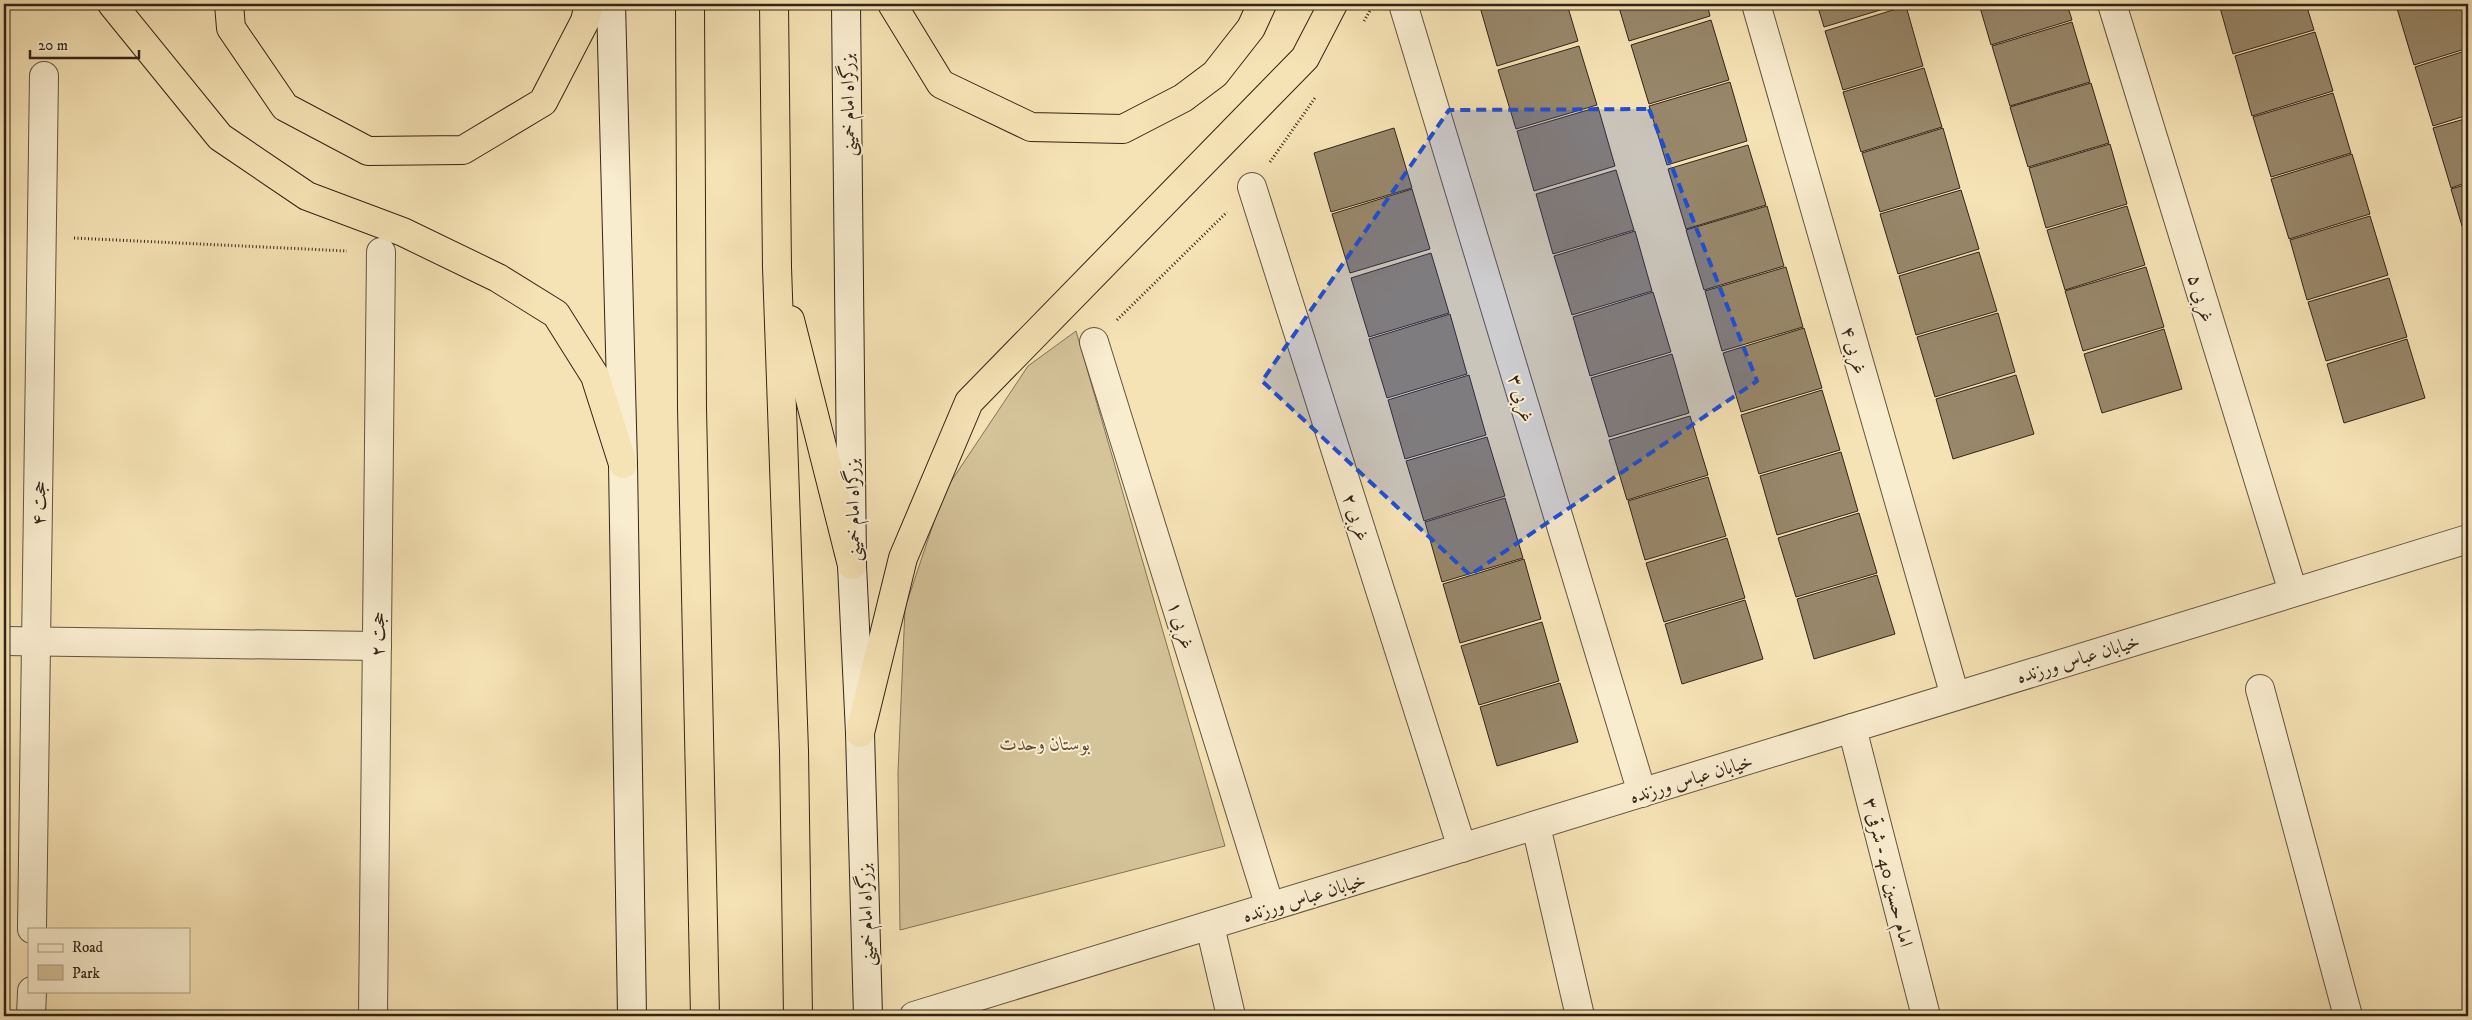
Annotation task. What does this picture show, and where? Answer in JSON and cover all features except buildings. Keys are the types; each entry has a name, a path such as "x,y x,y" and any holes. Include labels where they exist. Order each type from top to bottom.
{"highway":[{"path":"112,4 220,137 307,196 403,232 498,278 556,314 595,376 623,464"},
{"path":"228,4 231,28 285,107 368,151 378,151 463,150 543,102 585,21 589,4"},
{"path":"690,4 692,418 705,1016"},
{"path":"774,4 777,267 794,751 798,1016"},
{"path":"892,4 941,84 1031,127 1123,129 1182,98 1215,74 1251,28 1262,4"},
{"path":"860,733 903,558 969,402 1305,58 1333,4"},
{"path":"777,267 852,565"}],"street":[{"path":"611,4 623,464 632,1016"},
{"name":"بزرگراه امام خمینی","path":"846,4 852,565 860,733 868,1016"},
{"name":"غربی ۳","path":"1402,4 1642,793"},
{"name":"غربی ۴","path":"1756,4 1955,696"},
{"name":"غربی ۵","path":"2112,4 2293,592"},
{"name":"حجت ۴","path":"32,928 44,76"},
{"name":"غربی ۲","path":"1252,187 1462,848"},
{"name":"حجت ۲","path":"373,1016 381,252"},
{"name":"غربی ۱","path":"1094,342 1270,907"},
{"name":"خیابان عباس ورزنده","path":"914,1016 2468,538"},
{"path":"4,640 377,646"},
{"path":"2260,689 2348,1016"},
{"name":"امام حسین 40 - شرقی ۳","path":"1852,728 1926,1016"},
{"path":"1536,826 1580,1016"},
{"path":"1210,926 1231,1016"},
{"path":"31,1016 32,992"}],"path":[{"path":"1094,342 1252,187"},
{"path":"42,236 381,252"}],"highlighted area":[{"path":"1649,109 1757,381 1470,575 1262,381 1449,110"}],"green space":[{"name":"بوستان وحدت","path":"1076,331 1225,846 900,930 898,773 905,608 944,492 1028,366"}]}
